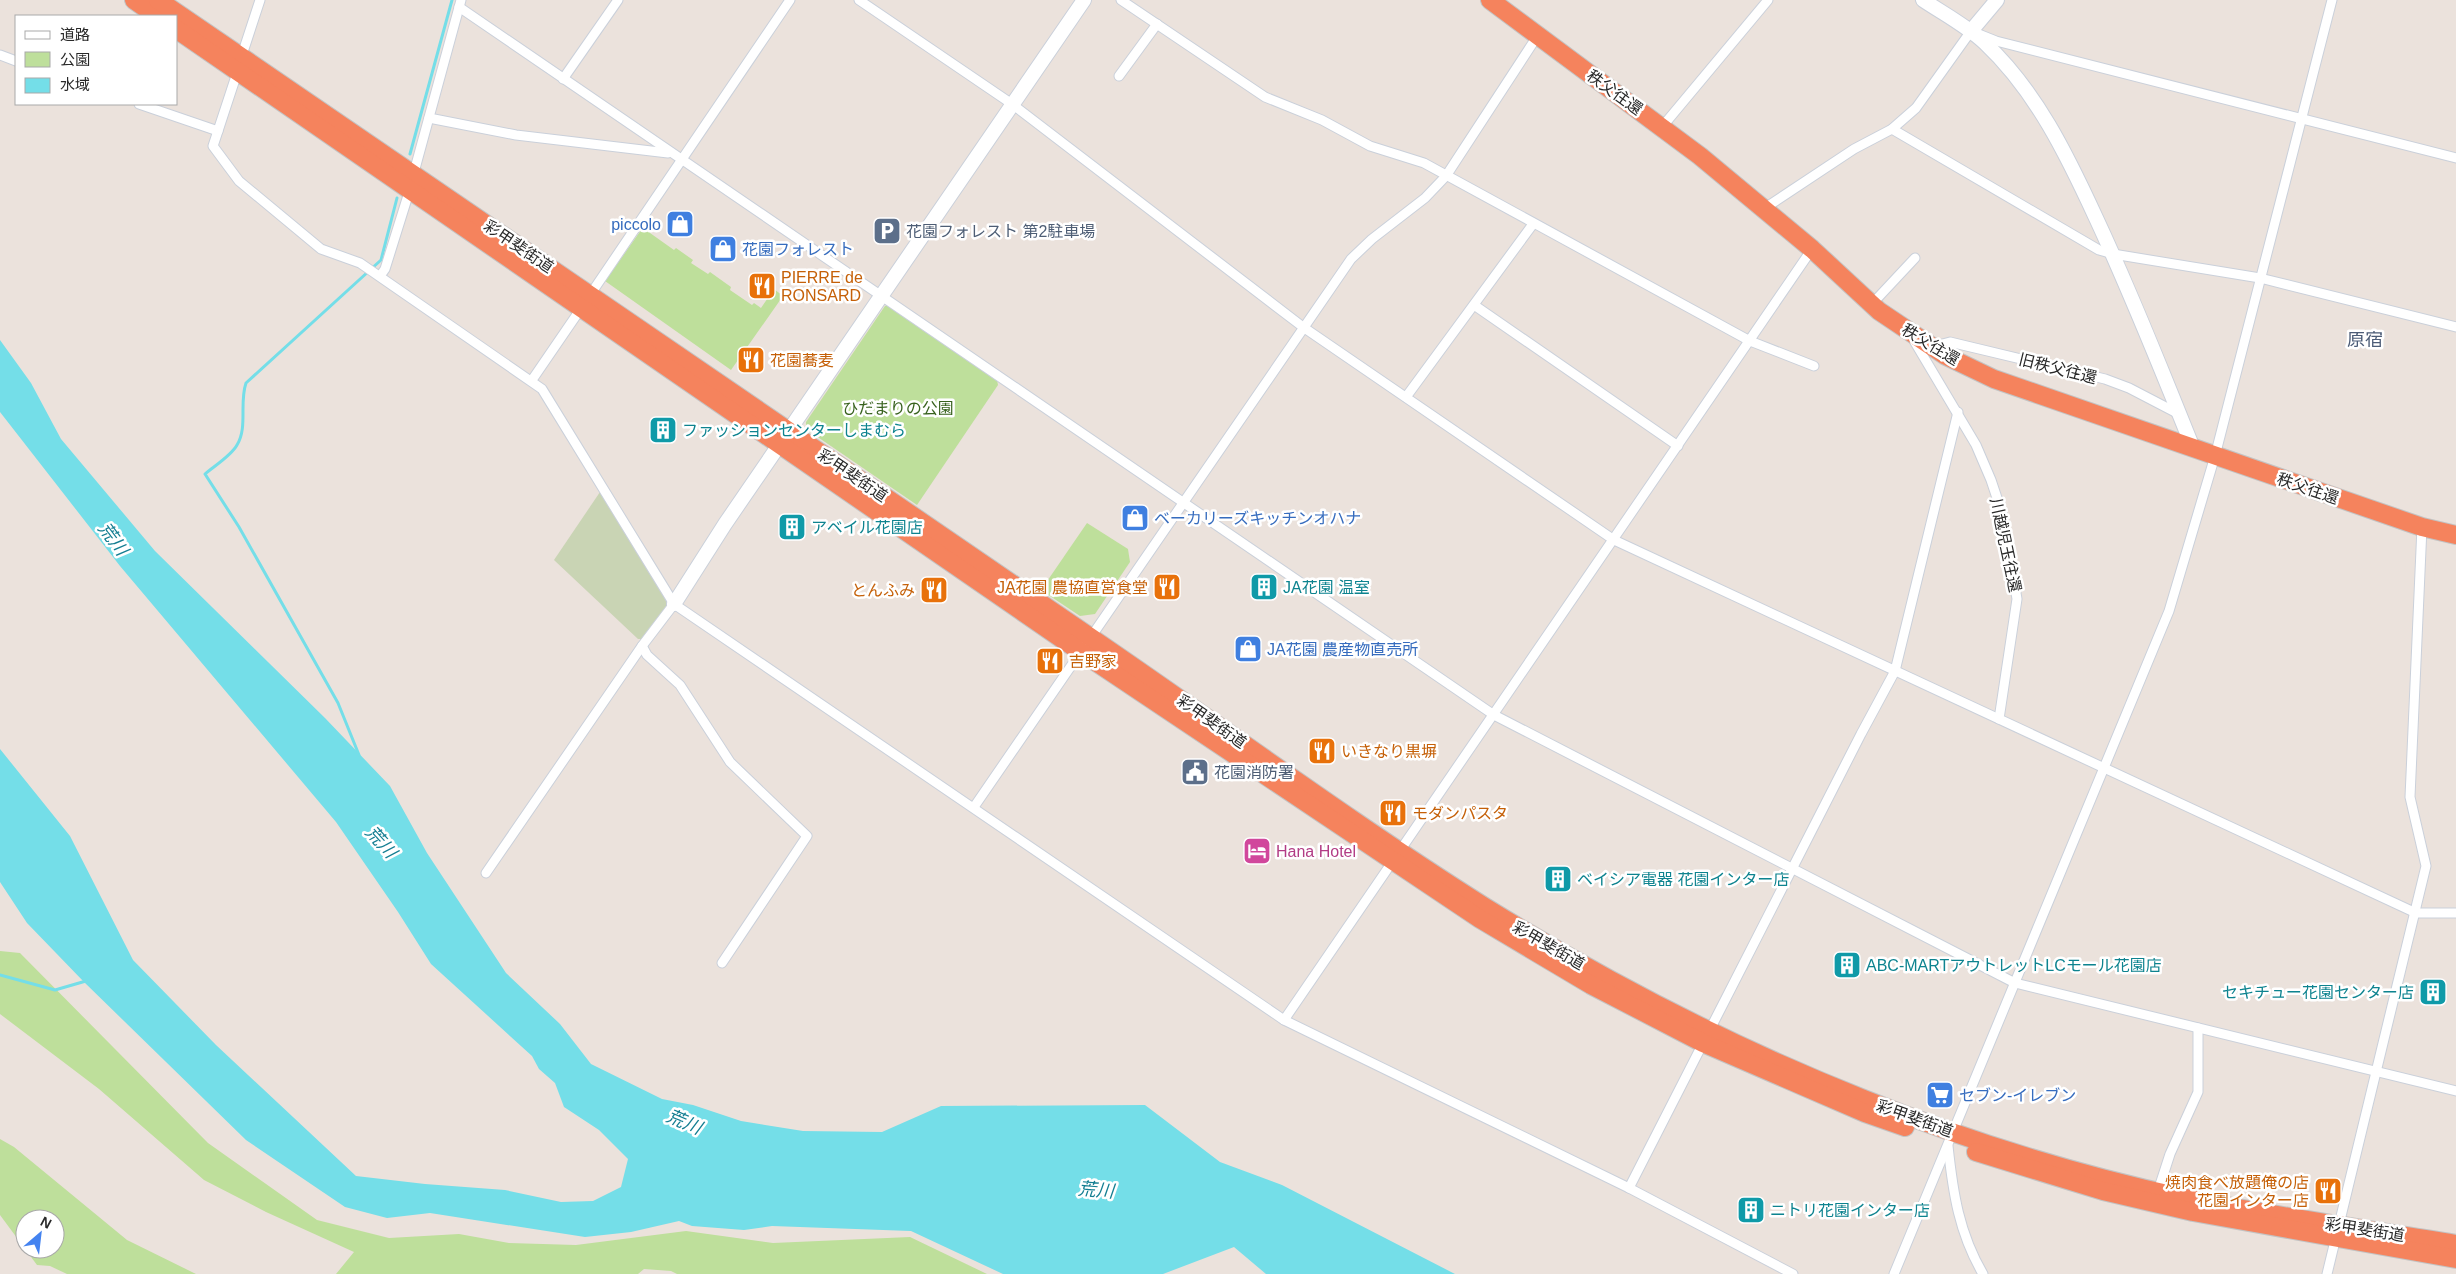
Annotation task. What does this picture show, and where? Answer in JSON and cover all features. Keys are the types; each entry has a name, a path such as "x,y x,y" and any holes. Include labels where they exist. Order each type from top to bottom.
{"highway":[{"path":"134,0 156,15"},
{"name":"彩甲斐街道","path":"158,0 177,15"},
{"name":"秩父往還","path":"1490,0 1662,127 1765,208 1872,305 1931,347 1994,378 2422,527 2456,535"},
{"name":"彩甲斐街道","path":"178,16 239,64 784,438 1081,652 1396,856 1706,1037 1861,1098 1950,1138 2103,1191 2193,1212 2338,1232 2456,1244"},
{"name":"彩甲斐街道","path":"178,30 239,64"},
{"name":"彩甲斐街道","path":"784,438 1091,638 1396,856"},
{"name":"彩甲斐街道","path":"1950,1138 2158,1191 2265,1213 2456,1259"}],"street":[{"path":"260,0 213,146 240,181 321,249 373,272 542,388 674,604 1284,1020 1629,1188 1793,1274"},
{"path":"563,79 618,0"},
{"path":"532,380 790,0"},
{"path":"859,0 1012,104 1303,327 1614,540 2416,913 2456,913"},
{"path":"486,873 642,646 674,604 881,295 1084,0"},
{"path":"1121,0 1265,96 1322,120 1370,146 1424,163 1750,341 1814,366"},
{"path":"1662,127 1768,0"},
{"path":"1923,0 1971,31 1986,44 2045,116 2079,180 2113,254 2193,448"},
{"path":"1765,208 1854,149 1892,130 1916,108 1971,31 1997,0"},
{"path":"1894,1274 2169,611 2215,456 2332,0"},
{"path":"373,272 386,269 460,3 563,79 1494,715 2015,983 2456,1091"},
{"path":"1119,76 1157,24"},
{"path":"1971,31 1996,41 2456,158"},
{"path":"974,808 1351,259 1372,239 1425,198 1446,176 1538,35"},
{"path":"0,55 15,61"},
{"path":"142,105 218,131"},
{"path":"429,118 575,144 671,153"},
{"path":"1892,130 2099,250 2113,254 2260,278 2456,327"},
{"path":"1406,397 1533,224"},
{"path":"1284,1020 1812,249"},
{"path":"1872,305 1915,258"},
{"path":"1474,305 1678,446"},
{"name":"川越児玉往還","path":"1908,332 1958,412 1991,480 2003,516 2018,600 1999,719"},
{"name":"旧秩父往還","path":"1931,347 1950,342 2105,379 2129,388 2179,414"},
{"path":"1629,1188 1895,671 1958,412"},
{"path":"2327,1274 2426,866 2410,797 2422,527"},
{"path":"642,646 647,655 680,685 730,762 807,836 722,963"},
{"path":"2158,1191 2170,1154 2198,1092 2198,1028"},
{"path":"1950,1138 1959,1218 1969,1251 1983,1274"}],"green space":[{"path":"644,226 651,231 650,233 674,250 676,248 693,260 691,263 708,274 710,272 731,287 730,290 752,305 754,303 761,308 774,289 783,296 731,370 605,281"},
{"name":"ひだまりの公園","path":"885,306 890,306 997,380 998,385 917,505 806,429 806,422"},
{"path":"600,492 666,599 667,605 641,639 638,639 554,560"},
{"path":"1087,523 1128,549 1130,562 1095,614 1080,616 1041,590"},
{"path":"0,951 20,953 208,1143 317,1220 389,1238 459,1234 509,1243 576,1245 686,1231 773,1243 910,1237 987,1274 677,1274 671,1271 644,1269 638,1274 336,1274 354,1252 266,1212 204,1180 99,1089 0,1014"},
{"path":"0,1139 14,1147 127,1240 196,1274 67,1274 50,1266 37,1265 32,1259 65,1259 65,1209 15,1209 15,1235 0,1215"}],"water":[{"name":"荒川","path":"0,340 31,383 61,439 155,551 325,718 390,786 427,853 506,973 560,1024 591,1064 662,1099 693,1105 741,1121 803,1131 882,1132 941,1106 1145,1105 1220,1162 1282,1185 1455,1274 1266,1274 1234,1247 1163,1274 1003,1274 911,1231 772,1226 744,1230 692,1226 679,1221 631,1232 585,1237 430,1213 387,1218 345,1207 246,1140 84,982 27,923 0,882 0,749 70,836 133,960 216,1045 356,1176 425,1184 505,1190 561,1202 593,1201 621,1187 628,1159 599,1130 564,1107 555,1083 539,1069 532,1056 431,964 336,822 120,566 0,412"}],"waterway":[{"path":"410,154 452,0"},
{"path":"359,755 338,703 239,527 205,474 231,453 237,445 242,431 243,399 246,383 381,260 397,198"},
{"path":"0,975 55,990 86,981"}],"place":[{"name":"piccolo","path":"680,224"},
{"name":"花園フォレスト 第2駐車場","path":"887,231"},
{"name":"花園フォレスト","path":"723,249"},
{"name":"PIERRE de RONSARD","path":"762,286"},
{"name":"花園蕎麦","path":"751,360"},
{"name":"ファッションセンターしまむら","path":"663,430"},
{"name":"ベーカリーズキッチンオハナ","path":"1135,518"},
{"name":"アベイル花園店","path":"792,527"},
{"name":"JA花園 農協直営食堂","path":"1167,587"},
{"name":"JA花園 温室","path":"1264,587"},
{"name":"とんふみ","path":"934,590"},
{"name":"JA花園 農産物直売所","path":"1248,649"},
{"name":"吉野家","path":"1050,661"},
{"name":"いきなり黒塀","path":"1322,751"},
{"name":"花園消防署","path":"1195,772"},
{"name":"モダンパスタ","path":"1393,813"},
{"name":"Hana Hotel","path":"1257,851"},
{"name":"ベイシア電器 花園インター店","path":"1558,879"},
{"name":"ABC-MARTアウトレットLCモール花園店","path":"1847,965"},
{"name":"セキチュー花園センター店","path":"2433,992"},
{"name":"セブン-イレブン","path":"1940,1095"},
{"name":"焼肉食べ放題俺の店 花園インター店","path":"2328,1191"},
{"name":"ニトリ花園インター店","path":"1751,1210"}],"district":[{"name":"原宿","path":"2365,340"}]}
